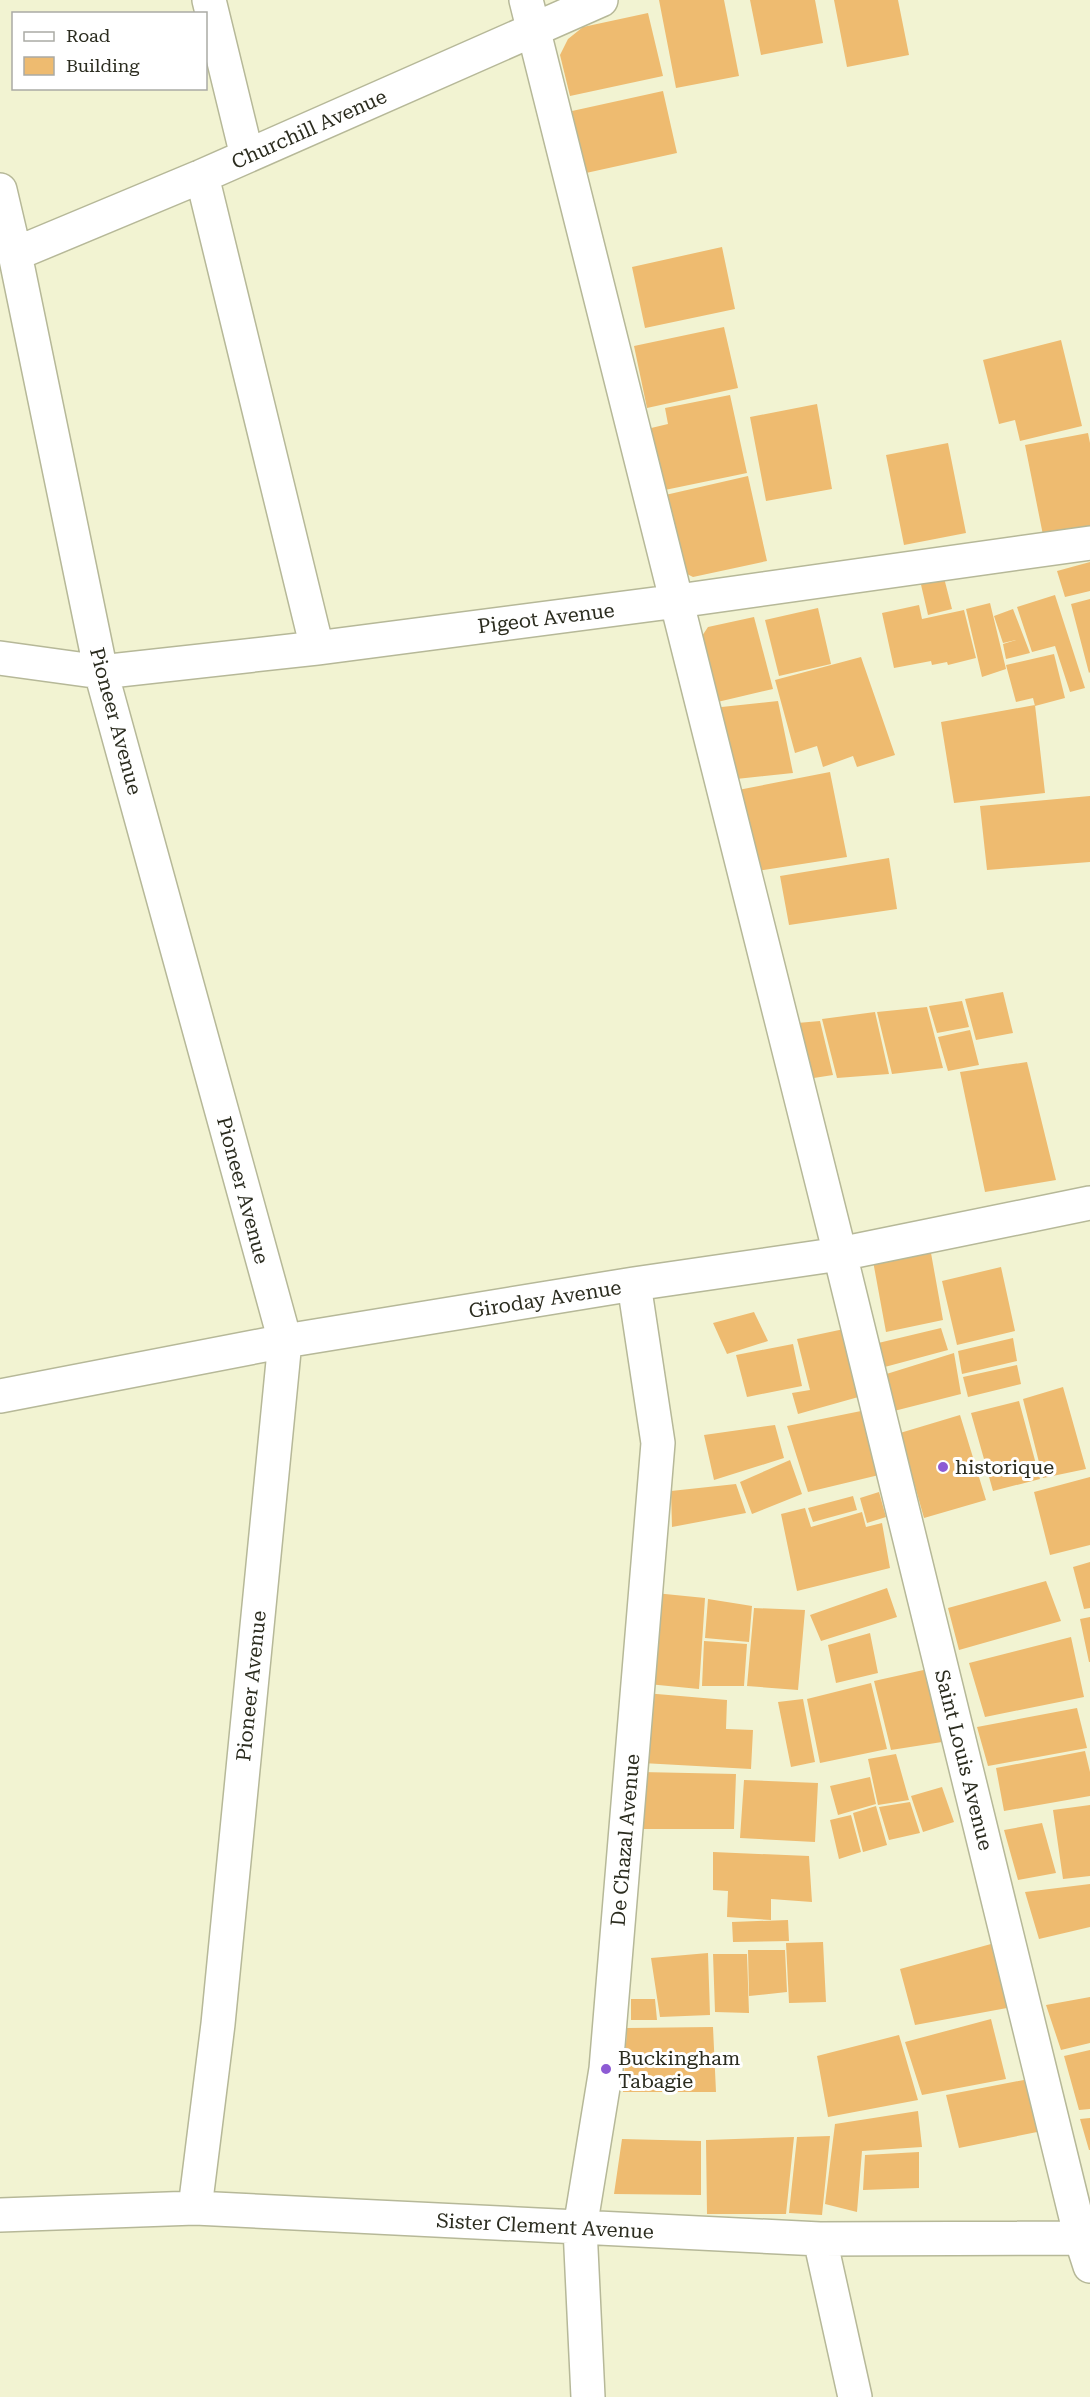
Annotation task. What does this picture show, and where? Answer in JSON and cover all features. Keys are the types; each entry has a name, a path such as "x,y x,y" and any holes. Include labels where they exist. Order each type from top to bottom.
{"street":[{"path":"209,0 247,156"},
{"name":"Churchill Avenue","path":"15,254 247,156 530,15 601,0"},
{"name":"Saint Louis Avenue","path":"530,15 1087,2247"},
{"path":"202,176 317,648"},
{"name":"Pioneer Avenue","path":"0,190 101,672 285,1341 218,2024 195,2208"},
{"name":"Pigeot Avenue","path":"0,658 101,672 317,648 678,601 1090,543"},
{"name":"Giroday Avenue","path":"0,1396 285,1341 634,1284 840,1254 1090,1204"},
{"name":"De Chazal Avenue","path":"588,2397 580,2228 606,2069 658,1443 634,1284"},
{"name":"Sister Clement Avenue","path":"0,2215 195,2208 820,2239 1087,2247"},
{"path":"820,2239 855,2397"}],"building":[{"path":"659,0 724,0 739,76 676,88"},
{"path":"750,0 815,0 823,43 761,55"},
{"path":"834,0 898,0 909,55 847,67"},
{"path":"648,13 663,76 570,96 560,55 568,39 583,27"},
{"path":"663,91 677,153 586,173 572,111"},
{"path":"722,247 735,309 645,328 632,267"},
{"path":"724,327 738,388 647,408 634,346"},
{"path":"1061,340 1082,426 1020,441 1015,420 999,424 983,360"},
{"path":"730,395 747,473 660,491 647,429 668,424 665,408"},
{"path":"817,404 832,489 766,501 750,417"},
{"path":"1088,433 1090,526 1043,535 1025,445"},
{"path":"948,443 966,533 904,545 886,455"},
{"path":"748,476 767,561 693,577 683,572 661,496"},
{"path":"1090,562 1090,591 1065,597 1057,571"},
{"path":"942,570 952,609 928,615 919,576"},
{"path":"1055,595 1085,688 1070,692 1055,646 1032,652 1017,607"},
{"path":"1090,599 1090,672 1089,673 1071,604"},
{"path":"990,603 1006,669 982,677 966,609"},
{"path":"919,605 922,619 964,610 976,658 948,665 947,662 932,665 931,661 894,668 882,613"},
{"path":"818,608 831,664 779,676 765,620"},
{"path":"1013,609 1030,653 1006,659 1003,644 1016,640 1003,643 994,616"},
{"path":"754,617 773,689 709,704 694,648 708,627"},
{"path":"1054,654 1065,698 1035,706 1033,698 1016,702 1006,665"},
{"path":"861,657 895,755 857,767 853,756 823,767 817,746 795,753 775,680"},
{"path":"778,701 793,773 727,780 712,708"},
{"path":"1035,705 1045,793 954,803 941,722"},
{"path":"830,772 847,857 750,872 733,791"},
{"path":"1090,796 1090,862 987,870 980,806"},
{"path":"889,858 897,909 789,925 780,876"},
{"path":"1003,992 1013,1033 976,1040 965,999"},
{"path":"962,1001 969,1027 937,1033 929,1006"},
{"path":"927,1007 943,1068 892,1074 877,1012"},
{"path":"875,1012 889,1074 837,1078 822,1019"},
{"path":"820,1021 833,1075 801,1080 786,1024"},
{"path":"970,1030 979,1065 948,1071 938,1037"},
{"path":"1027,1062 1056,1180 985,1192 960,1072"},
{"path":"931,1253 943,1320 886,1332 873,1261"},
{"path":"1001,1267 1015,1331 957,1345 942,1281"},
{"path":"754,1312 768,1341 727,1354 713,1323"},
{"path":"941,1328 948,1350 881,1368 874,1344"},
{"path":"844,1329 862,1396 798,1414 792,1393 810,1390 797,1339"},
{"path":"1013,1338 1017,1361 962,1374 958,1351"},
{"path":"793,1344 802,1386 747,1397 736,1355"},
{"path":"954,1353 961,1394 894,1411 880,1376"},
{"path":"1017,1365 1021,1384 968,1397 963,1377"},
{"path":"1063,1387 1086,1469 1043,1478 1023,1399"},
{"path":"1019,1401 1040,1479 993,1491 971,1413"},
{"path":"866,1410 879,1475 808,1492 787,1426"},
{"name":"historique","path":"960,1415 986,1500 924,1518 900,1433"},
{"path":"775,1425 784,1458 714,1480 704,1435"},
{"path":"790,1460 802,1494 752,1514 740,1482"},
{"path":"1090,1477 1090,1545 1050,1555 1034,1492"},
{"path":"736,1484 746,1513 672,1527 671,1491"},
{"path":"879,1492 886,1517 867,1523 860,1498"},
{"path":"853,1496 857,1510 813,1522 808,1508"},
{"path":"805,1508 811,1527 862,1512 866,1527 882,1523 890,1568 797,1591 781,1514"},
{"path":"1090,1562 1090,1608 1084,1609 1073,1567"},
{"path":"1046,1581 1061,1621 959,1650 948,1608"},
{"path":"887,1588 897,1617 821,1641 810,1615"},
{"path":"655,1593 705,1598 699,1689 648,1684"},
{"path":"708,1599 752,1606 749,1642 705,1638"},
{"path":"754,1608 805,1610 798,1690 747,1686"},
{"path":"1090,1617 1090,1662 1089,1662 1080,1619"},
{"path":"870,1633 878,1673 836,1683 828,1645"},
{"path":"1071,1637 1084,1697 985,1717 969,1663"},
{"path":"704,1641 747,1644 744,1686 702,1686"},
{"path":"928,1669 942,1742 891,1750 874,1681"},
{"path":"871,1683 887,1749 820,1763 807,1699"},
{"path":"645,1693 727,1700 726,1729 753,1730 751,1769 642,1763"},
{"path":"803,1699 815,1762 791,1767 778,1702"},
{"path":"1077,1708 1087,1748 988,1766 977,1727"},
{"path":"1085,1751 1090,1772 1090,1796 1004,1811 996,1768"},
{"path":"896,1754 909,1800 878,1805 868,1759"},
{"path":"641,1772 736,1774 734,1829 643,1829"},
{"path":"870,1777 876,1804 838,1815 830,1786"},
{"path":"744,1780 818,1783 815,1842 740,1838"},
{"path":"942,1787 954,1822 923,1832 911,1796"},
{"path":"910,1802 920,1833 889,1840 879,1807"},
{"path":"1090,1805 1090,1876 1063,1879 1053,1810"},
{"path":"876,1806 887,1845 863,1852 853,1813"},
{"path":"851,1815 861,1852 839,1859 830,1820"},
{"path":"1042,1823 1056,1873 1018,1880 1004,1830"},
{"path":"713,1852 809,1856 812,1902 771,1899 771,1920 727,1917 728,1891 713,1890"},
{"path":"1090,1884 1090,1927 1039,1939 1025,1892"},
{"path":"788,1920 789,1941 733,1942 732,1922"},
{"path":"823,1942 826,2002 789,2003 786,1943"},
{"path":"991,1944 1007,2008 915,2025 900,1969"},
{"path":"748,1950 785,1950 787,1992 749,1996"},
{"path":"708,1953 710,2015 660,2017 651,1958"},
{"path":"713,1954 747,1954 749,2013 715,2012"},
{"path":"1090,1997 1090,2043 1061,2050 1046,2005"},
{"path":"631,1999 655,1999 657,2020 631,2020"},
{"path":"991,2019 1006,2079 922,2095 905,2042"},
{"path":"713,2027 716,2092 623,2092 627,2028"},
{"path":"899,2035 918,2100 828,2117 817,2056"},
{"path":"1090,2050 1090,2109 1079,2110 1064,2056"},
{"path":"1029,2079 1042,2131 959,2148 946,2095"},
{"path":"918,2111 922,2147 862,2151 857,2212 825,2204 835,2124"},
{"path":"1090,2118 1090,2150 1089,2150 1080,2119"},
{"path":"830,2136 822,2215 789,2213 797,2137"},
{"path":"794,2137 786,2214 707,2214 706,2140"},
{"path":"622,2139 701,2141 701,2195 614,2194"},
{"path":"919,2152 919,2188 863,2190 865,2155"}],"place":[{"name":"historique","path":"943,1467"},
{"name":"Buckingham Tabagie","path":"606,2069"}]}
